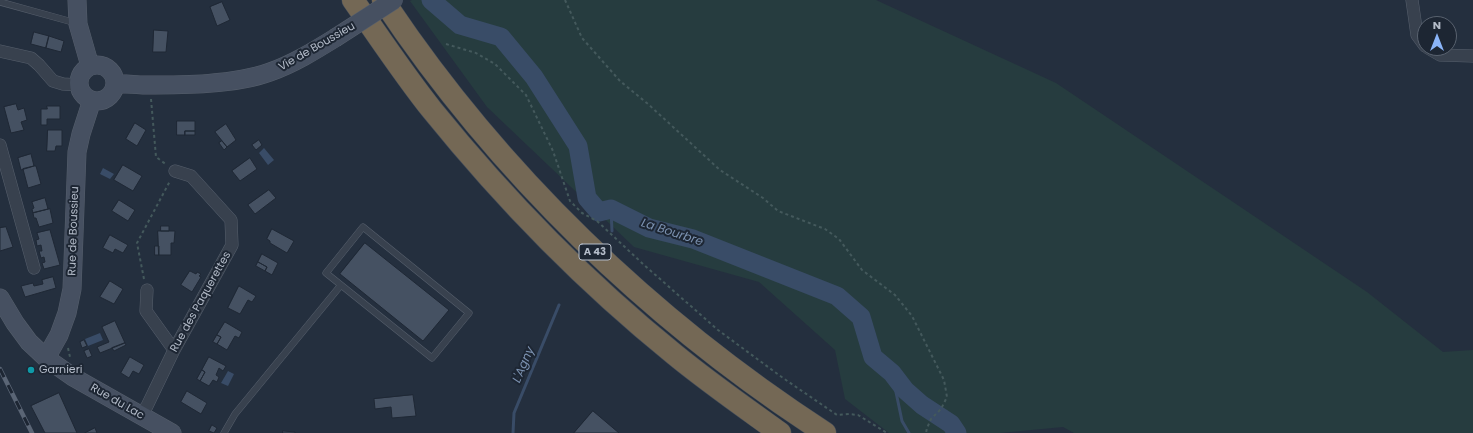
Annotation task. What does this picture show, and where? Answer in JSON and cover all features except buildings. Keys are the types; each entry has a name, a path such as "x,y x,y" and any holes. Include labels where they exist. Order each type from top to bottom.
{"highway":[{"name":"A 43","path":"354,0 388,52 432,110 528,219 600,290 673,354 780,433"},
{"name":"A 43","path":"383,0 403,31 447,89 499,151 574,232 612,268 687,333 727,364 825,433"}],"street":[{"path":"77,0 78,24 90,66"},
{"name":"Vie de Boussieu","path":"115,84 144,85 208,83 250,78 269,73 288,65 335,38 394,0"},
{"path":"1412,0 1417,35"},
{"path":"0,50 31,58 53,81 63,84 79,85"},
{"path":"1457,56 1473,56"},
{"path":"97,65 110,71 115,84 110,95 99,101 87,98 82,93 79,85 81,75 84,70 90,66 97,65"},
{"name":"Rue de Boussieu","path":"46,358 59,335 67,313 72,289 77,152 92,100"},
{"path":"0,145 34,268"},
{"name":"Rue des Paquerettes","path":"140,416 147,406 174,350 232,245 231,220 191,176 174,172"},
{"path":"147,290 146,311 174,350"},
{"name":"Rue du Lac","path":"0,298 15,323 29,342 46,358 73,377 172,433"}],"lane":[{"path":"0,2 78,24"},
{"path":"363,227 469,312 432,358 342,285 326,273 363,227"},
{"path":"224,433 235,414 342,285"}],"path":[{"path":"565,0 582,38 620,82 648,104 720,170 763,198 778,211 825,229 838,239 862,270 895,295 912,316 944,380 947,397 942,409 931,419 926,433"},
{"path":"446,44 476,53 495,64 526,94 554,151 570,201 582,213 597,221 718,330 783,378 837,415 858,415 887,433"},
{"path":"144,85 148,90 152,102 156,157 174,172 137,243 147,290"}],"green space":[{"path":"876,0 1056,83 1367,292 1443,352 1473,350 1473,433 1074,433 1063,427 1000,433 889,433 845,399 835,350 759,282 634,247 487,107 410,1"}],"water":[{"path":"264,148 274,160 268,165 259,153"},
{"path":"103,168 114,174 110,179 100,174"},
{"path":"100,333 103,340 88,346 85,339"},
{"path":"228,371 234,374 228,386 221,383"}],"waterway":[{"name":"La Bourbre","path":"431,0 460,25 501,37 534,77 578,146 587,198 599,212 611,209 649,228 693,239 837,296 861,317 873,357 892,373 905,390 922,405 951,424 957,433"},
{"name":"L'Agny","path":"611,209 612,231"},
{"name":"L'Agny","path":"513,433 514,413 559,305"},
{"path":"892,373 902,421 909,433"}],"railway":[{"path":"0,369 32,433"}],"place":[{"name":"Garnieri","path":"31,370"}]}
